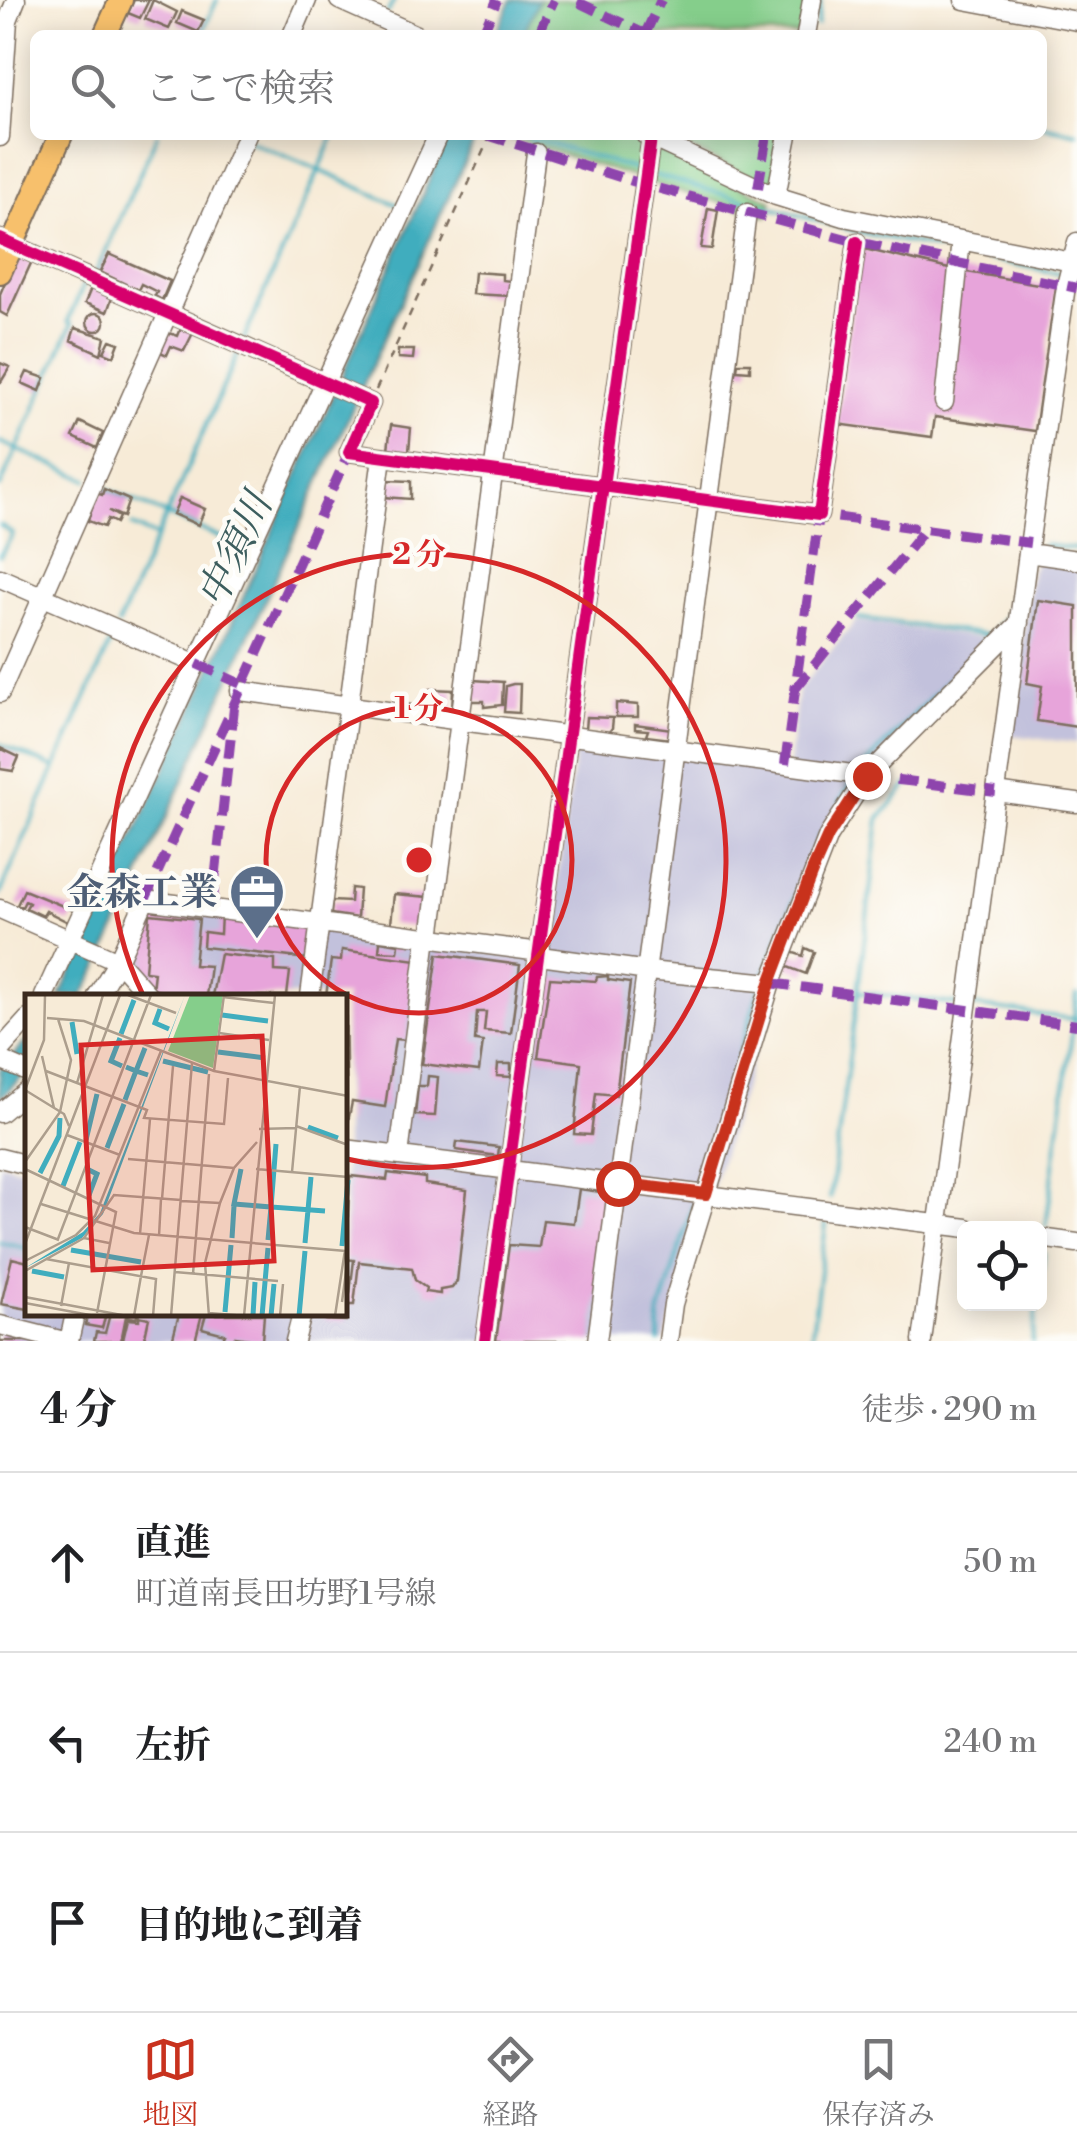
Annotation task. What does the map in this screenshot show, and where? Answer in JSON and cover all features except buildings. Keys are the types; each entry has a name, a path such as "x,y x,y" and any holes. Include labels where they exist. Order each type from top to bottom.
{"main road":[{"path":"107,30 121,0"},
{"path":"0,272 6,242 58,140"}],"street":[{"path":"0,138 8,20 16,0"},
{"path":"294,30 307,0"},
{"path":"339,0 406,30"},
{"path":"807,30 812,0"},
{"path":"964,0 1077,21"},
{"path":"0,693 245,140"},
{"path":"45,994 75,942 197,664 330,385 436,140"},
{"path":"484,1341 571,735 648,140"},
{"path":"657,140 776,196 844,217 962,240 1072,269"},
{"path":"776,196 787,140"},
{"path":"399,1155 536,152"},
{"path":"597,1341 746,213"},
{"path":"944,402 962,240"},
{"path":"6,242 367,401 349,452 819,515 857,242"},
{"path":"922,1341 1028,553 1077,242"},
{"path":"310,994 382,457"},
{"path":"1028,553 1077,560"},
{"path":"0,578 197,664"},
{"path":"668,1341 673,1304 770,983 828,836 867,776 1018,624"},
{"path":"240,690 867,776"},
{"path":"996,792 1077,803"},
{"path":"99,994 145,900 429,937 648,971 770,983"},
{"path":"0,909 115,959 147,994"},
{"path":"0,1050 25,1022"},
{"path":"0,1060 25,1071"},
{"path":"0,1113 25,1092"},
{"path":"348,1149 957,1227"},
{"path":"0,1158 25,1164"},
{"path":"1047,1239 1077,1243"},
{"path":"0,1325 66,1341 74,1316"},
{"path":"295,1341 301,1316"}],"path":[{"path":"367,401 488,140"}],"shaded area":[{"path":"1038,562 1077,566 1077,743 1011,735 1032,571"},
{"path":"856,621 993,639 822,839 664,1341 0,1341 0,1163 25,1169 25,1316 348,1316 348,994 154,994 128,965 127,957 146,912 155,908 546,961 577,741 788,771 798,691"}],"green space":[{"path":"538,0 808,0 803,30 524,30"},
{"path":"518,140 639,140 772,201 767,216"},
{"path":"673,140 782,140 775,179 766,184"}],"water":[{"path":"511,0 539,0 525,30 497,30"},
{"path":"447,140 475,140 100,964 84,994 61,994"},
{"path":"25,1042 25,1074 0,1099 0,1070"}],"waterway":[{"path":"203,30 217,0"},
{"path":"388,12 394,0"},
{"path":"817,25 821,0"},
{"path":"1047,127 1077,133"},
{"path":"95,275 155,140"},
{"path":"332,140 319,170 398,205"},
{"path":"531,149 533,140"},
{"path":"538,140 640,171"},
{"path":"244,339 319,170 249,141"},
{"path":"786,192 790,169"},
{"path":"654,175 859,232 955,252"},
{"path":"964,254 1063,274"},
{"path":"0,487 72,324 68,321 84,284"},
{"path":"118,625 239,351"},
{"path":"0,442 88,480"},
{"name":"中須川","path":"98,485 244,548"},
{"path":"0,525 13,534 0,556"},
{"path":"132,526 155,536"},
{"path":"1043,545 1077,549"},
{"path":"862,768 1007,615 1014,587"},
{"path":"858,618 988,635"},
{"path":"55,768 115,633"},
{"path":"0,744 55,768 0,894"},
{"path":"840,802 853,780"},
{"path":"908,784 879,819 858,992 964,1005"},
{"path":"764,975 820,835"},
{"path":"700,1186 759,989"},
{"path":"830,1198 858,992"},
{"path":"1077,995 1077,1019"},
{"path":"973,1006 1074,1019 1047,1221"},
{"path":"659,1341 659,1315 693,1205"},
{"path":"811,1341 826,1224"},
{"path":"0,1242 25,1247"},
{"path":"1032,1341 1036,1311"}],"marked path":[{"path":"484,30 497,0"},
{"path":"540,30 554,0"},
{"path":"584,0 582,4 637,30"},
{"path":"647,30 661,0"},
{"path":"503,140 642,184 857,242 1077,288"},
{"path":"758,188 766,140"},
{"path":"145,900 349,452"},
{"path":"785,764 819,515 1030,543"},
{"path":"795,689 926,528"},
{"path":"197,664 241,684"},
{"path":"212,907 234,708"},
{"path":"867,776 996,792"},
{"path":"771,983 1077,1025"}],"cycle path":[{"path":"485,1341 651,140"},
{"path":"0,239 371,403 349,452 819,515 857,242"}],"place":[{"name":"金森工業","path":"257,941"}],"route":[{"path":"618,1183 706,1194 770,983 812,872 828,836 867,776"}]}
